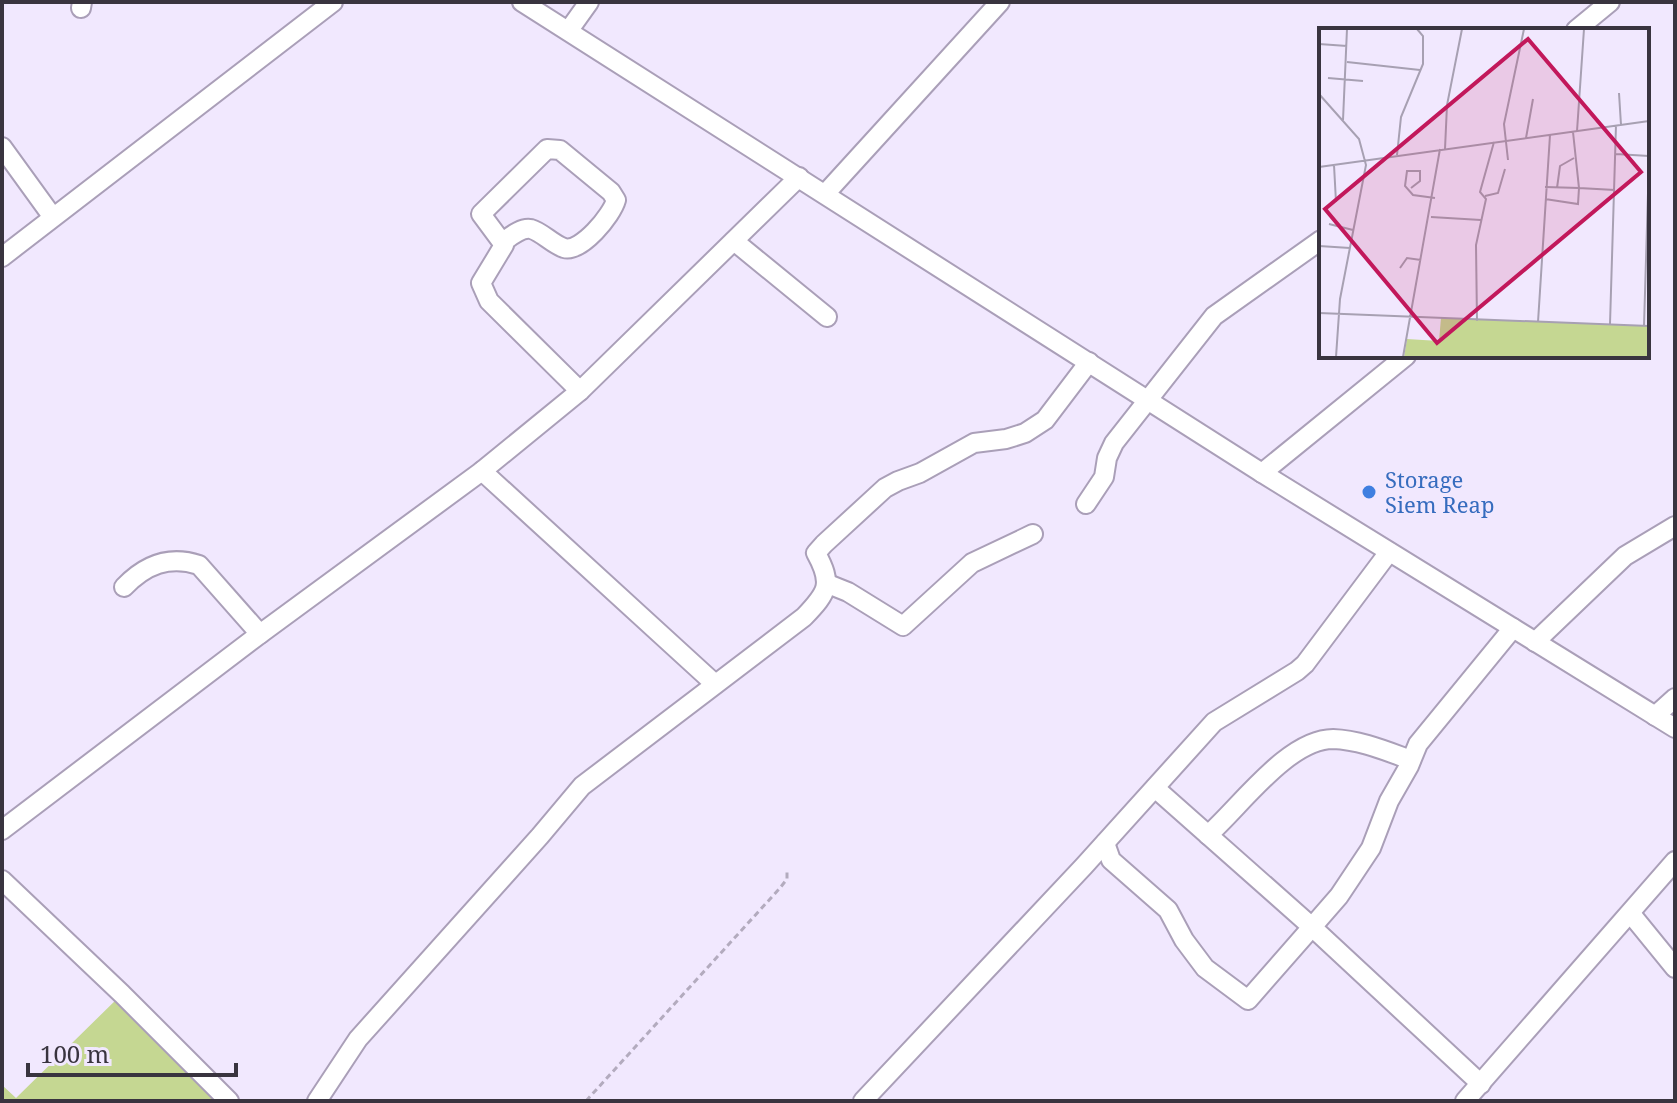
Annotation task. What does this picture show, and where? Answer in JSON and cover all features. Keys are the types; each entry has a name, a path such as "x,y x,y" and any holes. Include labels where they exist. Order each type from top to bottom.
{"street":[{"path":"2,257 333,2"},
{"path":"522,2 1262,473 1675,728"},
{"path":"569,30 589,2"},
{"path":"825,194 1000,2"},
{"path":"1578,28 1610,2"},
{"path":"2,147 52,216"},
{"path":"503,242 522,230 532,229 565,248 575,248 614,209 616,200 611,192 560,150 547,149 481,212 503,242 503,248 481,283 483,291 489,301 580,391"},
{"path":"2,830 260,634 482,471 580,391 799,177"},
{"path":"734,241 827,317"},
{"path":"1086,504 1104,477 1110,450 1214,316 1319,241"},
{"path":"1262,473 1404,358"},
{"path":"317,1101 358,1039 582,786 804,617 817,603 828,584 816,553 885,488 920,473 974,443 1006,439 1037,427 1089,362"},
{"path":"482,471 715,684"},
{"path":"1535,642 1625,556 1675,526"},
{"path":"828,584 848,592 903,626 972,563 1033,534"},
{"path":"863,1101 1214,722 1305,664 1389,552"},
{"path":"124,587 154,563 173,561 199,565 260,634"},
{"path":"1105,843 1111,860 1168,910 1184,940 1205,968 1248,1000 1339,896 1371,848 1389,801 1418,744 1513,628"},
{"path":"1655,716 1675,698"},
{"path":"1208,835 1270,772 1309,744 1334,739 1361,743 1411,760"},
{"path":"1155,788 1312,927 1481,1084"},
{"path":"1465,1101 1675,861"},
{"path":"2,880 229,1101"},
{"path":"1631,914 1675,968"}],"path":[{"path":"586,1101 780,888 787,879 787,871"}],"green space":[{"path":"122,994 229,1101 2,1101 2,1085 16,1098"}],"place":[{"name":"Storage Siem Reap","path":"1369,492"}]}
